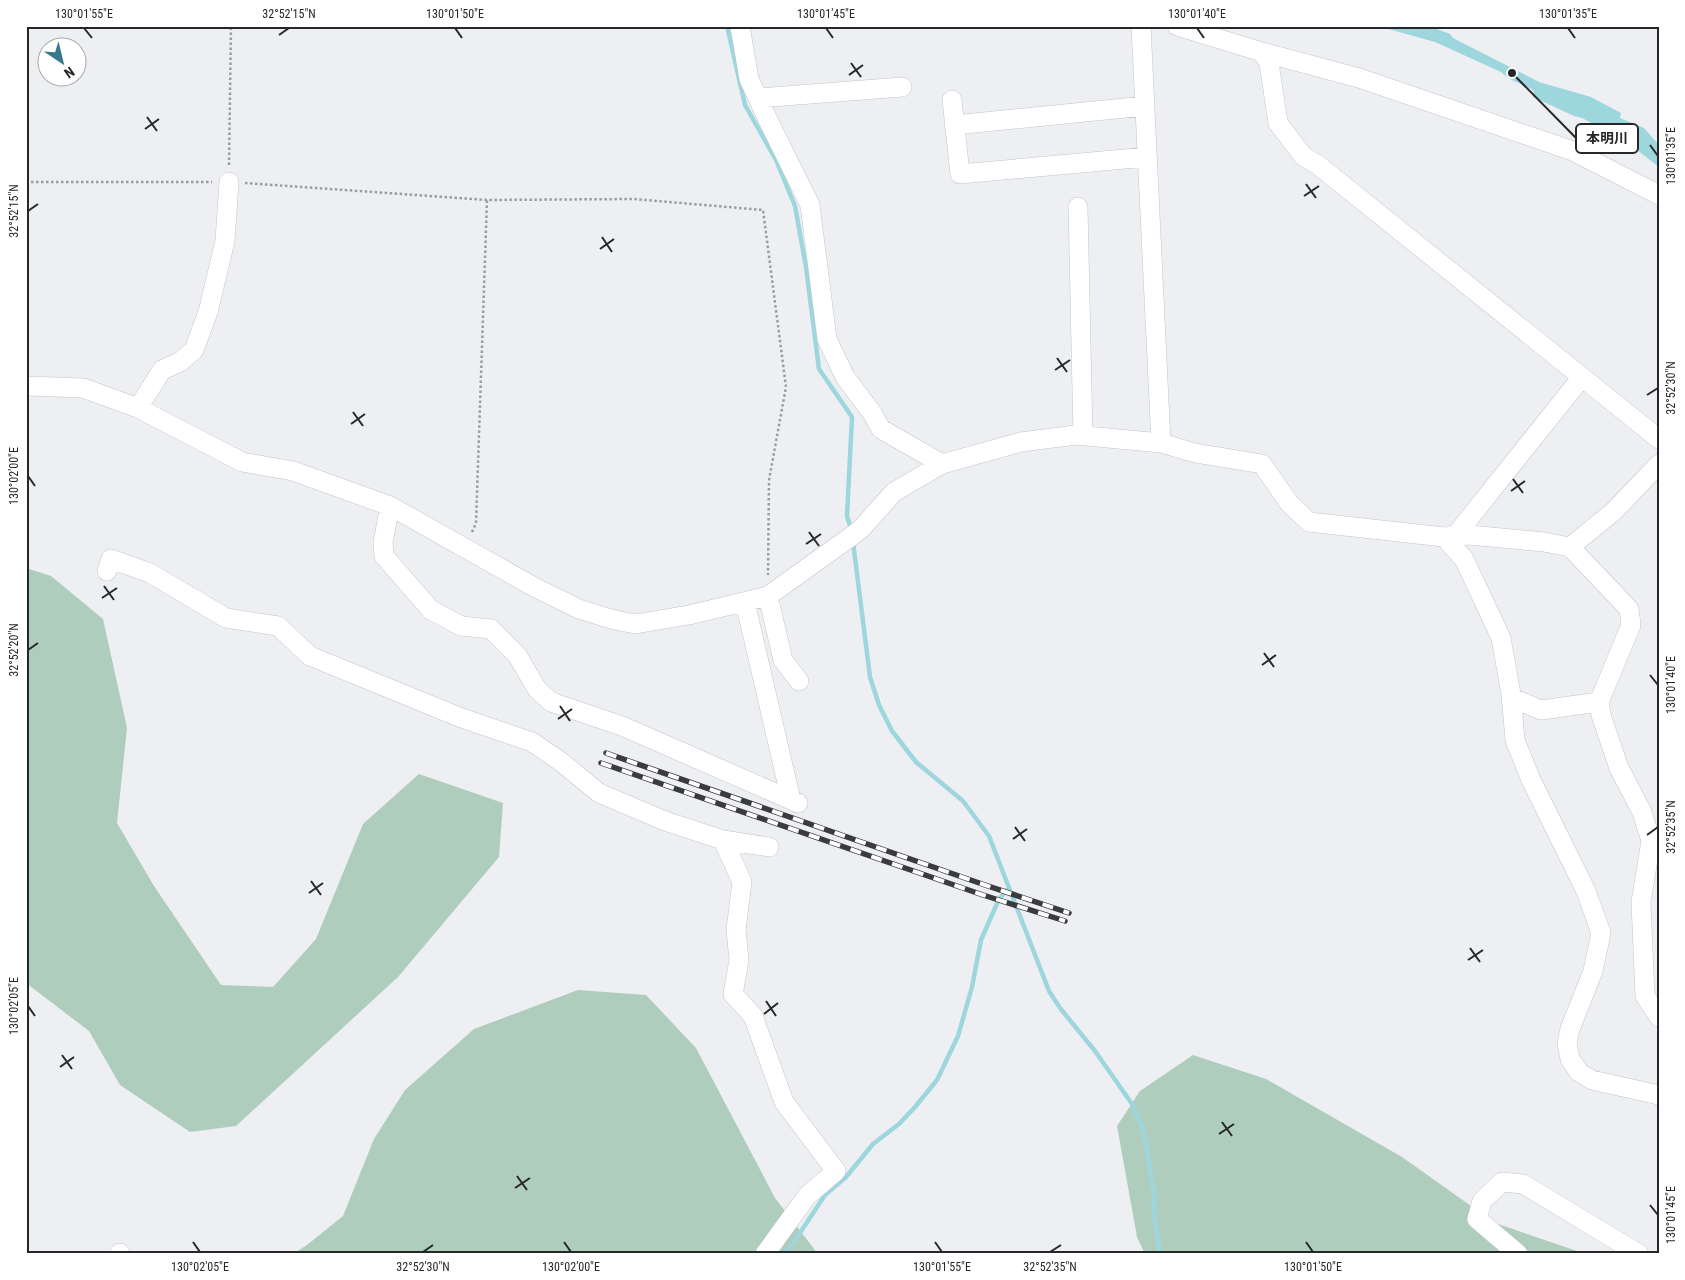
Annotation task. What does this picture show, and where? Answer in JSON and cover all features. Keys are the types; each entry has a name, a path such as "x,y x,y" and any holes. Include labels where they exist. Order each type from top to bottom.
{"street":[{"path":"740,26 749,79 810,205 827,339 845,377 872,413 881,429 942,464"},
{"path":"1141,26 1161,444"},
{"path":"1177,26 1262,52 1359,78 1573,151 1659,195"},
{"path":"1262,52 1269,63 1278,123 1303,156 1318,165 1659,439"},
{"path":"758,98 902,87"},
{"path":"952,100 960,174 1147,157"},
{"path":"954,125 1144,106"},
{"path":"138,408 162,370 180,362 194,350 208,312 225,241 229,182"},
{"path":"1078,207 1083,436"},
{"path":"1450,536 1582,377"},
{"path":"26,386 83,388 138,408 242,462 294,471 390,506 579,609 635,624 689,616 768,596 855,534 894,492 942,464 1021,442 1076,435 1161,444 1195,453 1262,464 1290,503 1309,522 1450,536 1469,535 1570,547 1629,609 1631,625 1599,702 1619,768 1642,812 1651,841 1642,902 1645,996 1659,1017"},
{"path":"1570,547 1613,512 1659,464"},
{"path":"390,506 383,542 384,556 431,610 461,626 491,629 517,655 536,689 551,702 622,726 794,801 745,602"},
{"path":"1450,536 1464,559 1501,638 1512,698 1516,740 1531,780 1586,892 1601,932 1593,972 1570,1029 1567,1043 1570,1059 1579,1072 1592,1080 1659,1095"},
{"path":"106,572 111,559 150,573 226,618 278,626 310,656 459,717 532,742 560,761 599,793 665,821 723,840 769,847"},
{"path":"768,596 783,660 799,681"},
{"path":"1512,698 1541,710 1599,702"},
{"path":"723,840 742,882 736,930 740,960 733,994 753,1016 784,1102 836,1171 807,1196 765,1254"},
{"path":"1518,1254 1477,1219 1482,1201 1502,1182 1523,1184 1639,1254"}],"path":[{"path":"229,182 231,26"},
{"path":"26,182 229,182 487,200 634,199 763,210 786,387 769,480 768,596"},
{"path":"464,548 476,523 487,200"}],"green space":[{"path":"26,568 51,576 103,619 127,728 117,823 154,886 221,985 273,987 316,939 363,824 419,774 503,803 499,857 398,977 236,1126 190,1132 120,1085 89,1031 26,983"},
{"path":"578,990 646,995 696,1048 775,1198 818,1254 293,1254 343,1216 374,1139 405,1090 474,1029"},
{"path":"1193,1055 1266,1079 1402,1157 1495,1223 1586,1254 1145,1254 1137,1237 1117,1126 1140,1091"}],"water":[{"path":"1378,26 1429,26 1450,34 1453,38 1539,82 1591,97 1621,113 1620,118 1644,128 1659,145 1659,167 1624,140 1582,118 1533,97 1534,91 1501,72 1435,42"}],"waterway":[{"path":"727,26 745,105 776,160 795,206 806,267 819,369 852,417 847,516 851,529"},
{"path":"853,542 870,677 879,705 892,731 916,762 963,801 989,836 1049,991 1060,1008 1095,1051 1132,1104 1141,1124 1146,1144 1155,1200 1153,1203 1160,1254"},
{"path":"786,1254 825,1195 846,1177 873,1144 899,1124 937,1080 958,1036 972,987 981,940 999,899 1009,888"}],"railway":[{"path":"606,753 1069,913"},
{"path":"601,763 983,895 1065,921"}],"place":[{"name":"本明川","path":"1512,73"}]}
